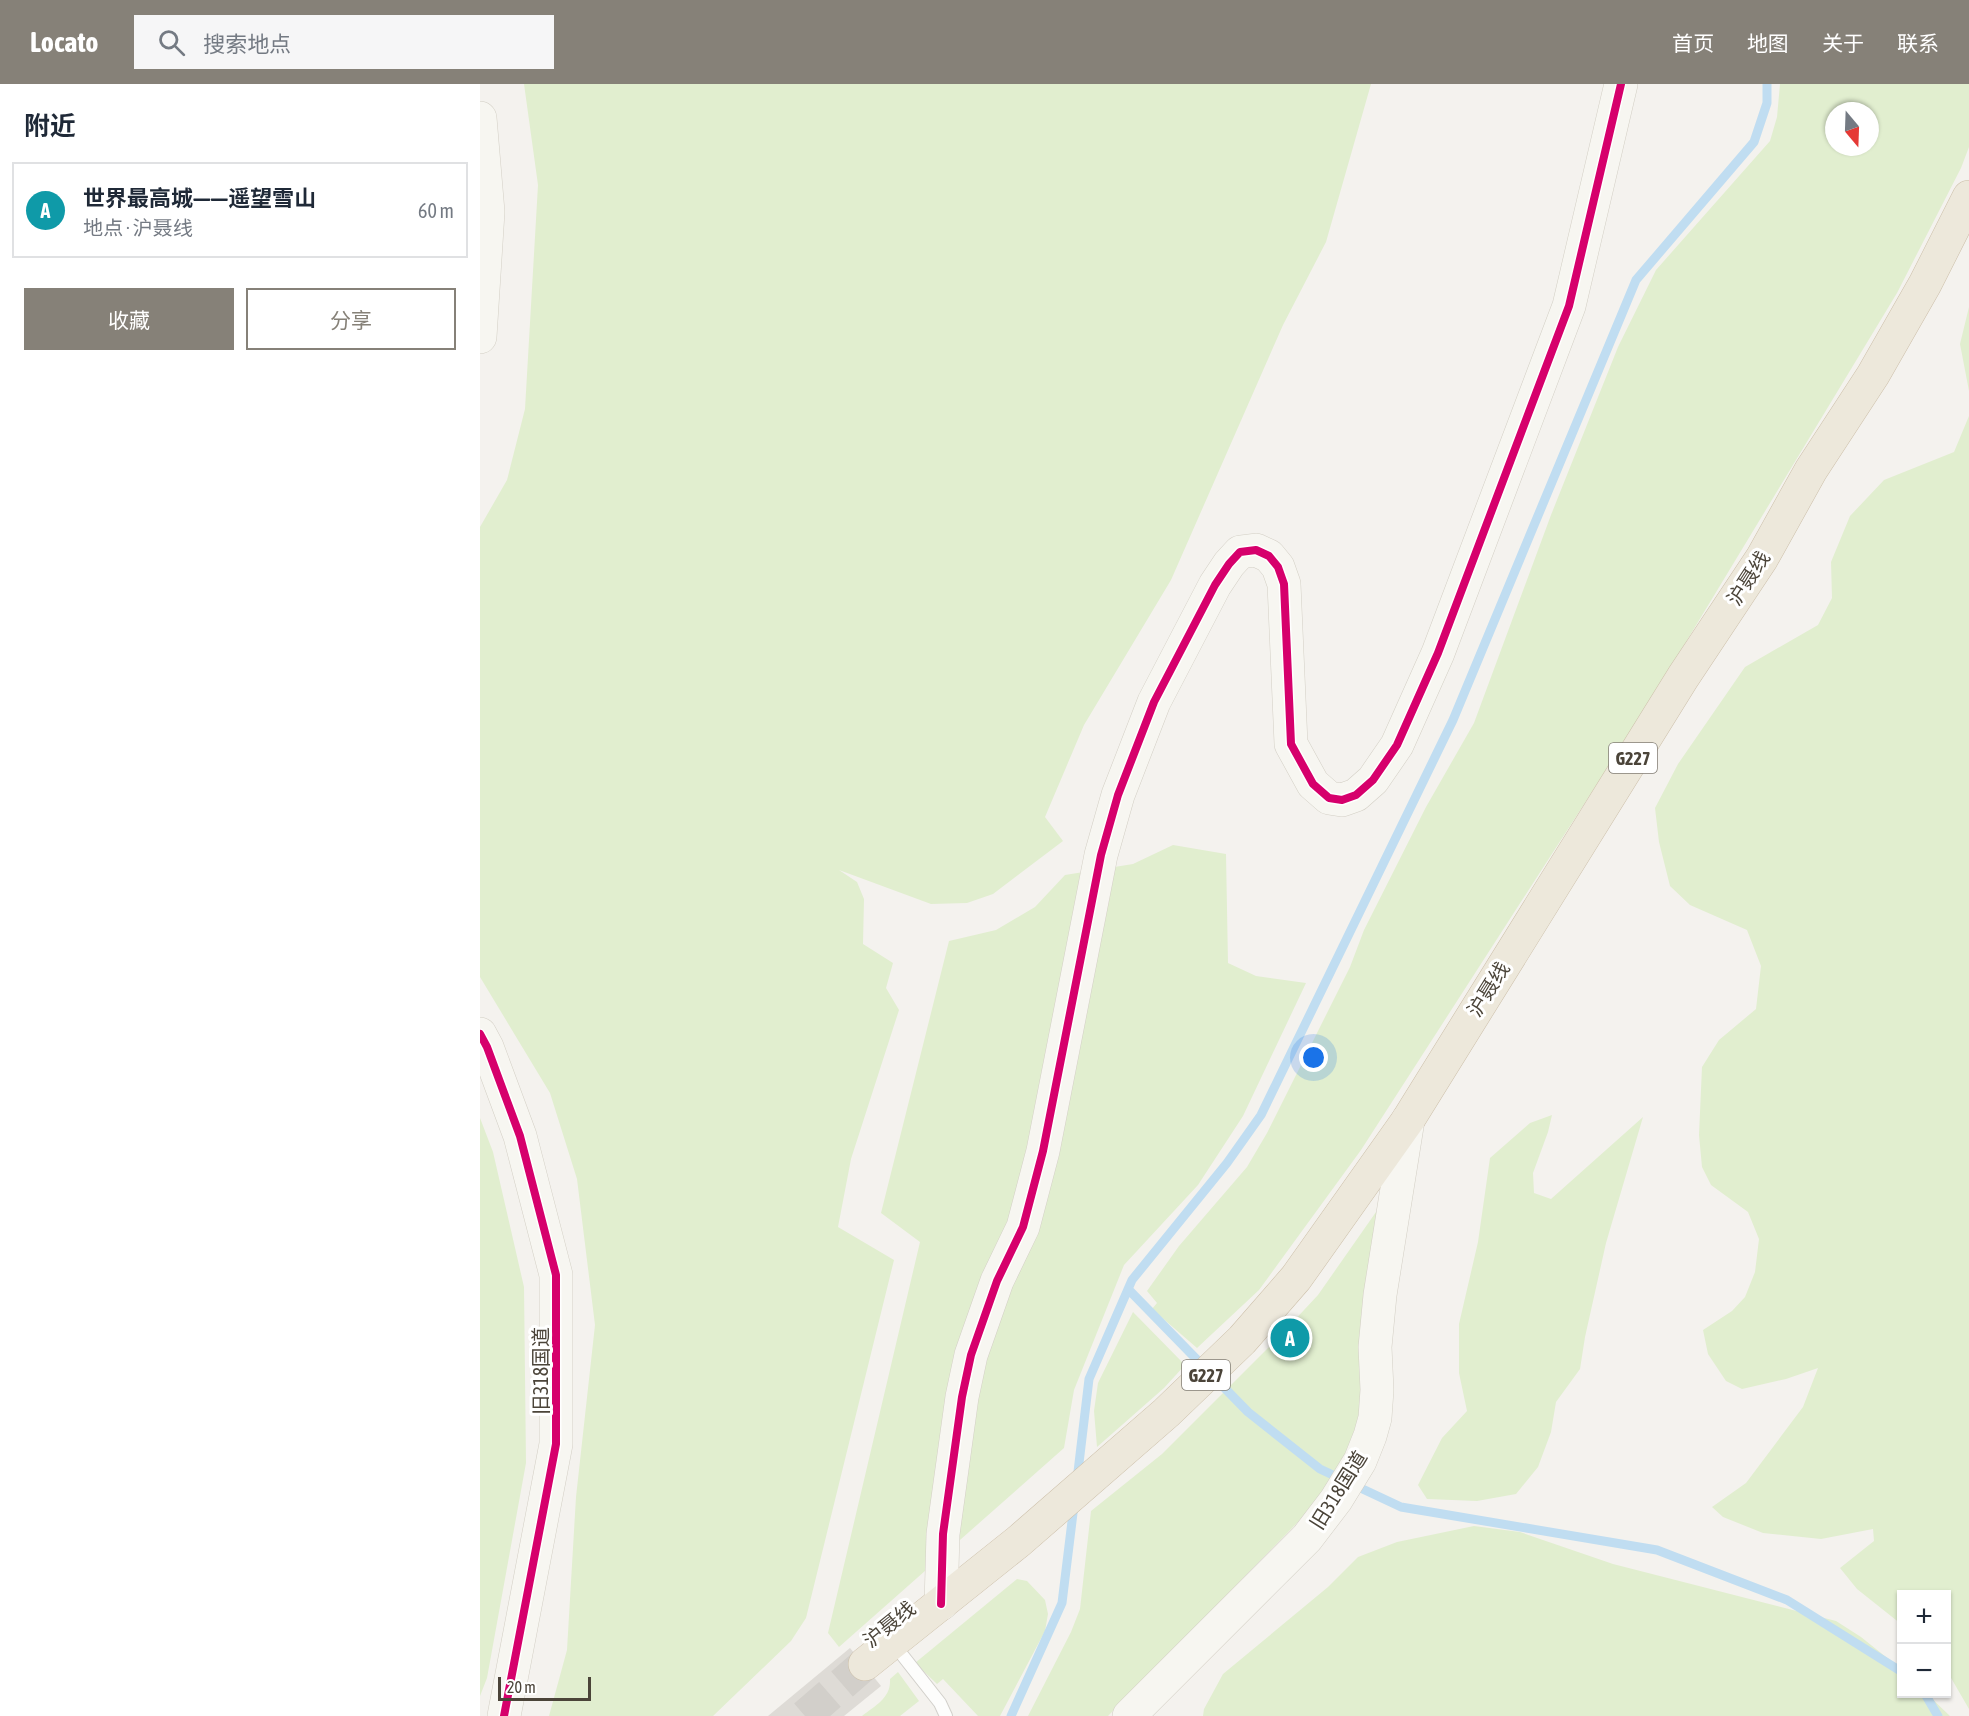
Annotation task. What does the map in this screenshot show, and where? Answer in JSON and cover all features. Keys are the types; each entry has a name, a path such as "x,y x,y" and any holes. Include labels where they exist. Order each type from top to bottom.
{"highway":[{"name":"沪聂线","path":"865,1664 1019,1541 1135,1440 1220,1362 1274,1304 1312,1256 1408,1120 1677,687 1762,558 1812,470 1879,365 1925,285 1969,197"}],"street":[{"path":"941,1604 943,1534 962,1397 971,1355 997,1281 1023,1227 1043,1151 1101,855 1118,795 1154,702 1215,585 1229,564 1240,552 1256,550 1269,556 1278,567 1284,584 1291,744 1300,763 1313,784 1329,798 1342,800 1356,795 1373,780 1397,746 1438,653 1569,306 1621,84"},
{"path":"480,118 488,212 480,337"},
{"name":"旧318国道","path":"480,1034 520,1136 556,1275 556,1444 504,1716"},
{"name":"旧318国道","path":"1129,1716 1307,1538 1336,1500 1360,1461 1375,1418 1377,1390 1375,1347 1380,1295 1408,1120"}],"lane":[{"path":"892,1642 940,1703 946,1716"}],"green space":[{"path":"524,84 1371,84 1326,242 1283,325 1171,580 1084,725 1045,817 1063,841 993,894 967,903 931,904 839,870 857,882 864,899 863,944 893,963 886,988 899,1010 851,1159 838,1227 894,1260 806,1618 791,1641 713,1716 549,1716 567,1650 576,1497 595,1325 577,1179 550,1093 480,977 480,527 507,480 525,409 538,185"},
{"path":"1780,84 1969,84 1969,147 1961,168 1897,293 1646,708 1361,1150 1259,1290 1197,1348 1152,1309 1157,1303 1147,1291 1179,1246 1247,1167 1267,1133 1350,967 1364,930 1426,807 1474,723 1551,515 1618,347 1656,270 1770,141 1777,117"},
{"path":"1969,307 1969,391 1960,344"},
{"path":"1969,416 1969,1709 1951,1678 1951,1590 1897,1590 1897,1621 1857,1589 1840,1568 1874,1541 1873,1529 1821,1539 1763,1533 1723,1517 1712,1507 1746,1483 1803,1407 1818,1368 1786,1379 1742,1389 1726,1381 1708,1354 1703,1330 1732,1311 1745,1297 1755,1272 1759,1239 1748,1212 1711,1185 1702,1167 1699,1135 1702,1067 1719,1040 1756,1009 1761,966 1747,930 1690,905 1670,886 1659,842 1655,808 1678,764 1745,667 1818,625 1832,598 1831,562 1850,516 1884,480 1954,452"},
{"path":"1173,845 1226,854 1228,963 1256,976 1306,983 1243,1116 1198,1185 1124,1265 1074,1390 1064,1448 839,1647 828,1633 920,1242 881,1213 949,941 996,930 1035,907 1065,875 1133,864"},
{"path":"1552,1115 1533,1173 1534,1193 1551,1199 1643,1117 1606,1243 1580,1369 1556,1402 1551,1432 1538,1467 1516,1494 1477,1501 1427,1499 1418,1485 1442,1438 1467,1411 1459,1373 1459,1324 1478,1242 1490,1158 1530,1123"},
{"path":"480,1118 493,1152 524,1287 526,1463 487,1678 480,1696"},
{"path":"1383,1202 1362,1415 1336,1476 1298,1522 1108,1716 1028,1716 1071,1632 1080,1609 1091,1511 1162,1454 1276,1340 1318,1295"},
{"path":"1133,1312 1185,1365 1164,1388 1097,1447 1094,1411 1098,1383"},
{"path":"1474,1526 1520,1532 1613,1564 1836,1621 1861,1637 1897,1666 1897,1698 1931,1698 1950,1716 1203,1716 1204,1709 1223,1674 1328,1587 1358,1557 1397,1542"},
{"path":"1017,1579 1027,1581 1045,1600 1048,1614 1045,1631 1000,1716 978,1716 943,1679 937,1684 915,1663"},
{"path":"898,1672 919,1701 900,1716 862,1716 885,1696 890,1686 890,1679"}],"building":[{"path":"850,1648 881,1686 844,1716 768,1716"}],"waterway":[{"path":"1077,1480 1089,1379 1132,1280 1227,1163 1261,1115 1453,720 1636,280 1754,142 1767,103 1767,84"},
{"path":"1128,1289 1248,1412 1320,1469 1401,1507 1657,1550 1787,1600 1897,1669"},
{"path":"1011,1716 1062,1603 1074,1505"},
{"path":"1927,1698 1938,1716"}],"tunnel":[{"path":"805,1716 865,1664"}],"cycle path":[{"path":"941,1604 943,1534 962,1397 971,1355 997,1281 1023,1227 1043,1151 1101,855 1118,795 1154,702 1215,585 1229,564 1240,552 1256,550 1269,556 1278,567 1284,584 1291,744 1313,784 1329,798 1342,800 1356,795 1373,780 1397,745 1438,653 1569,306 1621,84"},
{"path":"480,1034 520,1136 556,1275 556,1444 504,1716"}],"place":[{"name":"世界最高城——遥望雪山","path":"1290,1338"}]}
